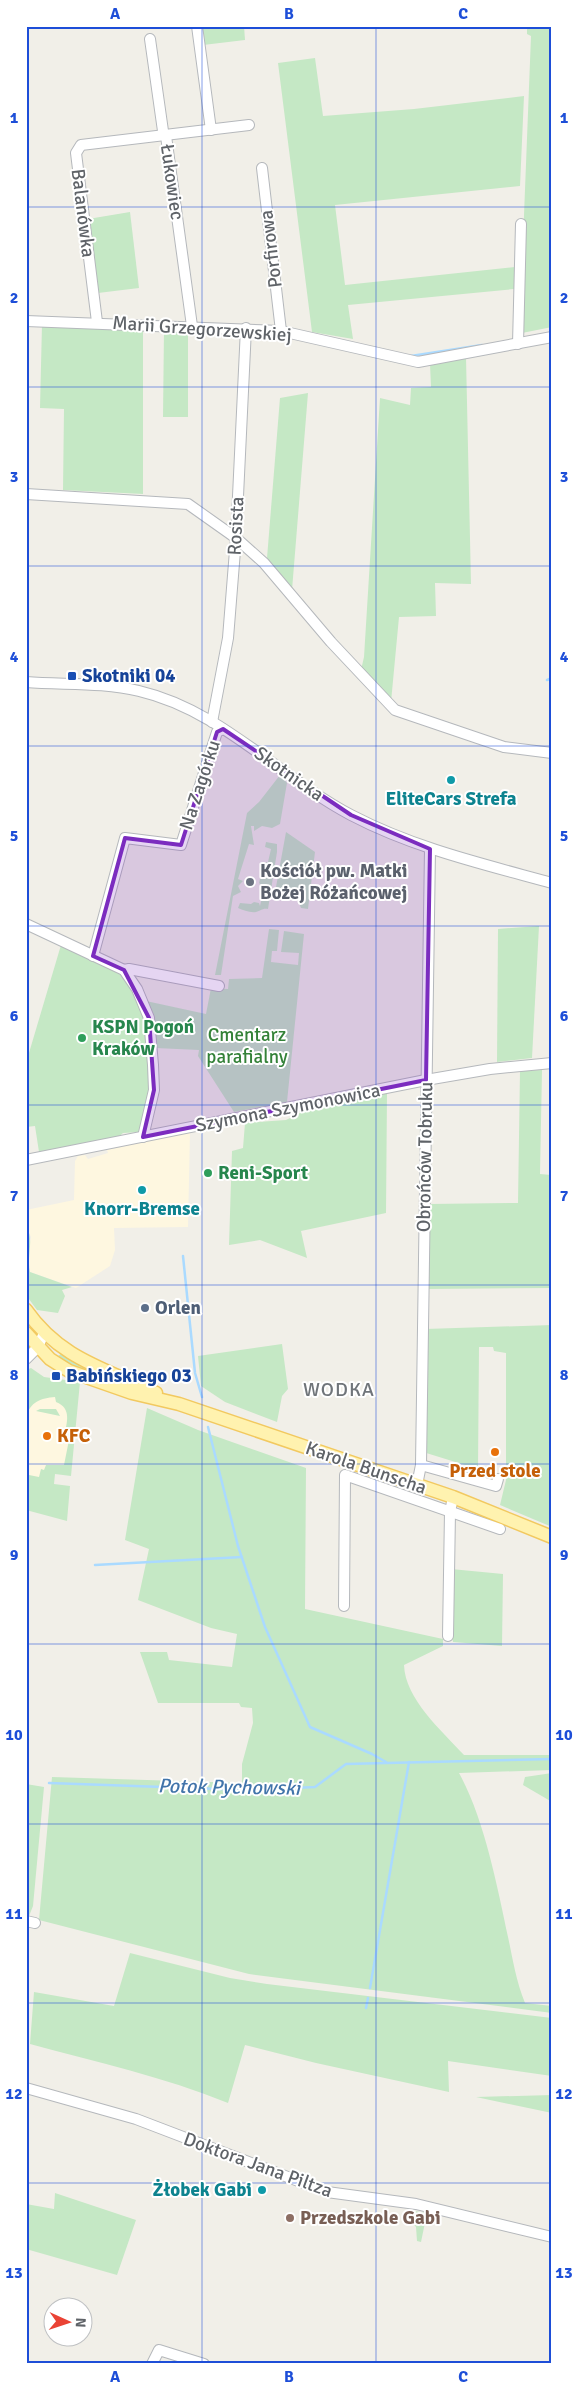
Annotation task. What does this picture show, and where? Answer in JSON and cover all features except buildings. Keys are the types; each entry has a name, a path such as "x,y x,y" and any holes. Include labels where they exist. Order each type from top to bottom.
{"main road":[{"name":"Karola Bunscha","path":"26,1310 44,1333 73,1355 179,1404"},
{"name":"Karola Bunscha","path":"31,1340 50,1359 69,1371 132,1392 179,1404 453,1497 552,1537"}],"street":[{"path":"197,26 211,130"},
{"name":"Łukowiec","path":"150,39 163,131 166,136 192,326"},
{"name":"Balanówka","path":"97,322 76,153 81,145 166,136 249,124"},
{"name":"Porfirowa","path":"262,168 281,331"},
{"path":"518,344 521,224"},
{"name":"Marii Grzegorzewskiej","path":"26,321 97,322 281,331 418,362 552,337"},
{"name":"Rosista","path":"212,722 228,638 236,538 246,328"},
{"path":"26,494 188,504 236,538 264,563 331,642 394,710 504,747 552,753"},
{"name":"Skotnicka","path":"26,682 102,685 139,691 163,698 212,722 351,815 430,849 552,883"},
{"name":"Na Zagórku","path":"92,956 125,838 181,845 217,732 223,729"},
{"name":"Obrońców Tobruku","path":"417,1485 421,1465 430,849"},
{"path":"26,924 124,970 219,986"},
{"path":"124,970 137,989 149,1018 154,1090 144,1137"},
{"name":"Szymona Szymonowica","path":"26,1160 426,1080 490,1069 552,1063"},
{"path":"26,1359 31,1340 44,1333"},
{"path":"421,1465 496,1486 498,1479"},
{"path":"344,1606 345,1475 500,1529"},
{"path":"448,1636 450,1512 453,1497"},
{"name":"Doktora Jana Piltza","path":"26,2088 136,2119 327,2192 416,2204 552,2238"},
{"path":"152,2364 159,2350 204,2364"}],"highlighted area":[{"path":"223,729 351,815 430,849 426,1080 143,1137 154,1090 149,1018 124,970 93,956 125,838 181,845 217,732"}],"shaded area":[{"path":"190,1132 188,1227 114,1228 115,1250 110,1266 76,1288 30,1272 28,1253 31,1237 26,1227 26,1210 74,1200 75,1161 78,1156 85,1155 88,1159 108,1153 107,1150"},
{"path":"43,1387 73,1405 67,1466 47,1469 26,1501 26,1396"}],"green space":[{"path":"200,26 244,26 245,40 203,45"},
{"path":"527,26 552,26 552,327 522,333 524,215 531,36 527,34"},
{"path":"315,58 323,116 414,109 524,96 520,186 335,205 345,285 515,267 514,289 348,305 353,339 312,332 278,63"},
{"path":"130,212 139,288 98,293 88,219"},
{"path":"42,324 143,328 143,494 63,490 64,409 40,408"},
{"path":"164,329 188,330 188,417 163,417"},
{"path":"466,357 471,584 435,583 436,616 399,617 391,702 361,670 364,657 380,398 410,405 411,388 431,387 430,364"},
{"path":"308,393 292,590 267,558 280,398"},
{"path":"280,775 287,783 280,824 272,828 262,826 254,831 254,826 251,826 254,845 249,844 238,879 243,881 238,886 241,892 233,896 221,975 215,975 247,813 259,802"},
{"path":"286,832 315,852 308,909 301,908 297,898 280,895 281,890 276,887"},
{"path":"266,842 277,844 268,909 251,912 238,908 240,903 251,904 254,902 259,903 260,906 262,897 260,895 265,888 259,883 264,863 268,862 271,849 265,847"},
{"path":"539,926 532,1058 497,1062 498,929"},
{"name":"Cmentarz parafialny","path":"269,929 279,930 277,951 272,951 271,962 298,965 299,953 281,952 284,931 304,934 287,1102 234,1112 198,1056 199,1050 155,1048 146,1001 206,1014 211,988 228,989 229,979 262,978"},
{"name":"KSPN Pogoń Kraków","path":"61,945 124,976 135,994 145,1020 151,1088 140,1132 123,1133 116,1138 96,1144 39,1152 35,1126 26,1127 26,1063"},
{"path":"542,1070 540,1174 551,1175 552,1288 426,1289 428,1204 518,1203 520,1071"},
{"path":"387,1093 386,1213 301,1231 307,1258 260,1240 229,1245 232,1151 243,1148 245,1123 286,1120 310,1108"},
{"path":"26,1227 30,1237 30,1272 72,1287 62,1290 65,1296 58,1313 37,1310 26,1295"},
{"path":"552,1325 552,1527 500,1505 506,1480 506,1353 494,1351 493,1347 479,1347 478,1469 423,1452 425,1329"},
{"path":"282,1344 288,1389 282,1396 277,1422 225,1402 201,1386 198,1356"},
{"path":"62,1353 132,1386 82,1372 57,1357"},
{"path":"31,1368 44,1377 80,1382 71,1476 55,1474 54,1484 70,1486 67,1521 26,1510 29,1475 39,1477 41,1469 44,1470 46,1465 64,1465 69,1440 64,1436 67,1421 66,1412 56,1402 55,1397 45,1398 33,1404 26,1417 26,1370"},
{"path":"147,1408 198,1430 306,1468 305,1609 443,1639 443,1646 404,1665 406,1678 426,1714 464,1755 552,1755 552,1770 459,1773 476,1810 483,1831 519,1987 525,2003 552,2006 552,2013 249,1974 39,1920 52,1777 242,1783 242,1764 253,1723 252,1708 241,1707 239,1703 158,1703 140,1652 167,1652 169,1660 232,1667 237,1634 211,1628 138,1600 149,1549 125,1540"},
{"path":"40,1409 56,1409 60,1416 36,1411"},
{"path":"451,1569 503,1574 502,1646 453,1642 451,1629"},
{"path":"552,1773 552,1802 523,1785 525,1777"},
{"path":"26,1784 44,1787 33,1906 29,1916 26,1915"},
{"path":"130,1953 230,1978 267,1984 552,2018 552,2076 448,2061 449,2092 316,2063 245,2045 228,2103 155,2078 30,2044 34,1992 114,2006"},
{"path":"552,2095 552,2113 476,2097"},
{"path":"55,2193 136,2220 117,2275 26,2249 26,2204 54,2209"},
{"path":"407,2210 427,2213 421,2242 417,2241 416,2227 407,2216"}],"waterway":[{"path":"411,356 482,345"},
{"path":"547,680 552,678"},
{"path":"183,1256 195,1373 202,1397"},
{"path":"208,1427 238,1546 265,1627 310,1727 386,1762"},
{"path":"95,1565 242,1557"},
{"name":"Potok Pychowski","path":"49,1783 249,1790 315,1787 346,1764 552,1759"},
{"path":"370,1988 409,1762"},
{"path":"366,2008 368,1998"}],"place":[{"name":"Skotniki 04","path":"72,676"},
{"name":"EliteCars Strefa","path":"451,780"},
{"name":"Kościół pw. Matki Bożej Różańcowej","path":"250,882"},
{"name":"KSPN Pogoń Kraków","path":"82,1038"},
{"name":"Reni-Sport","path":"208,1173"},
{"name":"Knorr-Bremse","path":"142,1190"},
{"name":"Orlen","path":"145,1308"},
{"name":"Babińskiego 03","path":"56,1376"},
{"name":"KFC","path":"47,1436"},
{"name":"Przed stole","path":"495,1452"},
{"name":"Żłobek Gabi","path":"262,2190"},
{"name":"Przedszkole Gabi","path":"290,2218"}],"district":[{"name":"WODKA","path":"339,1389"}]}
